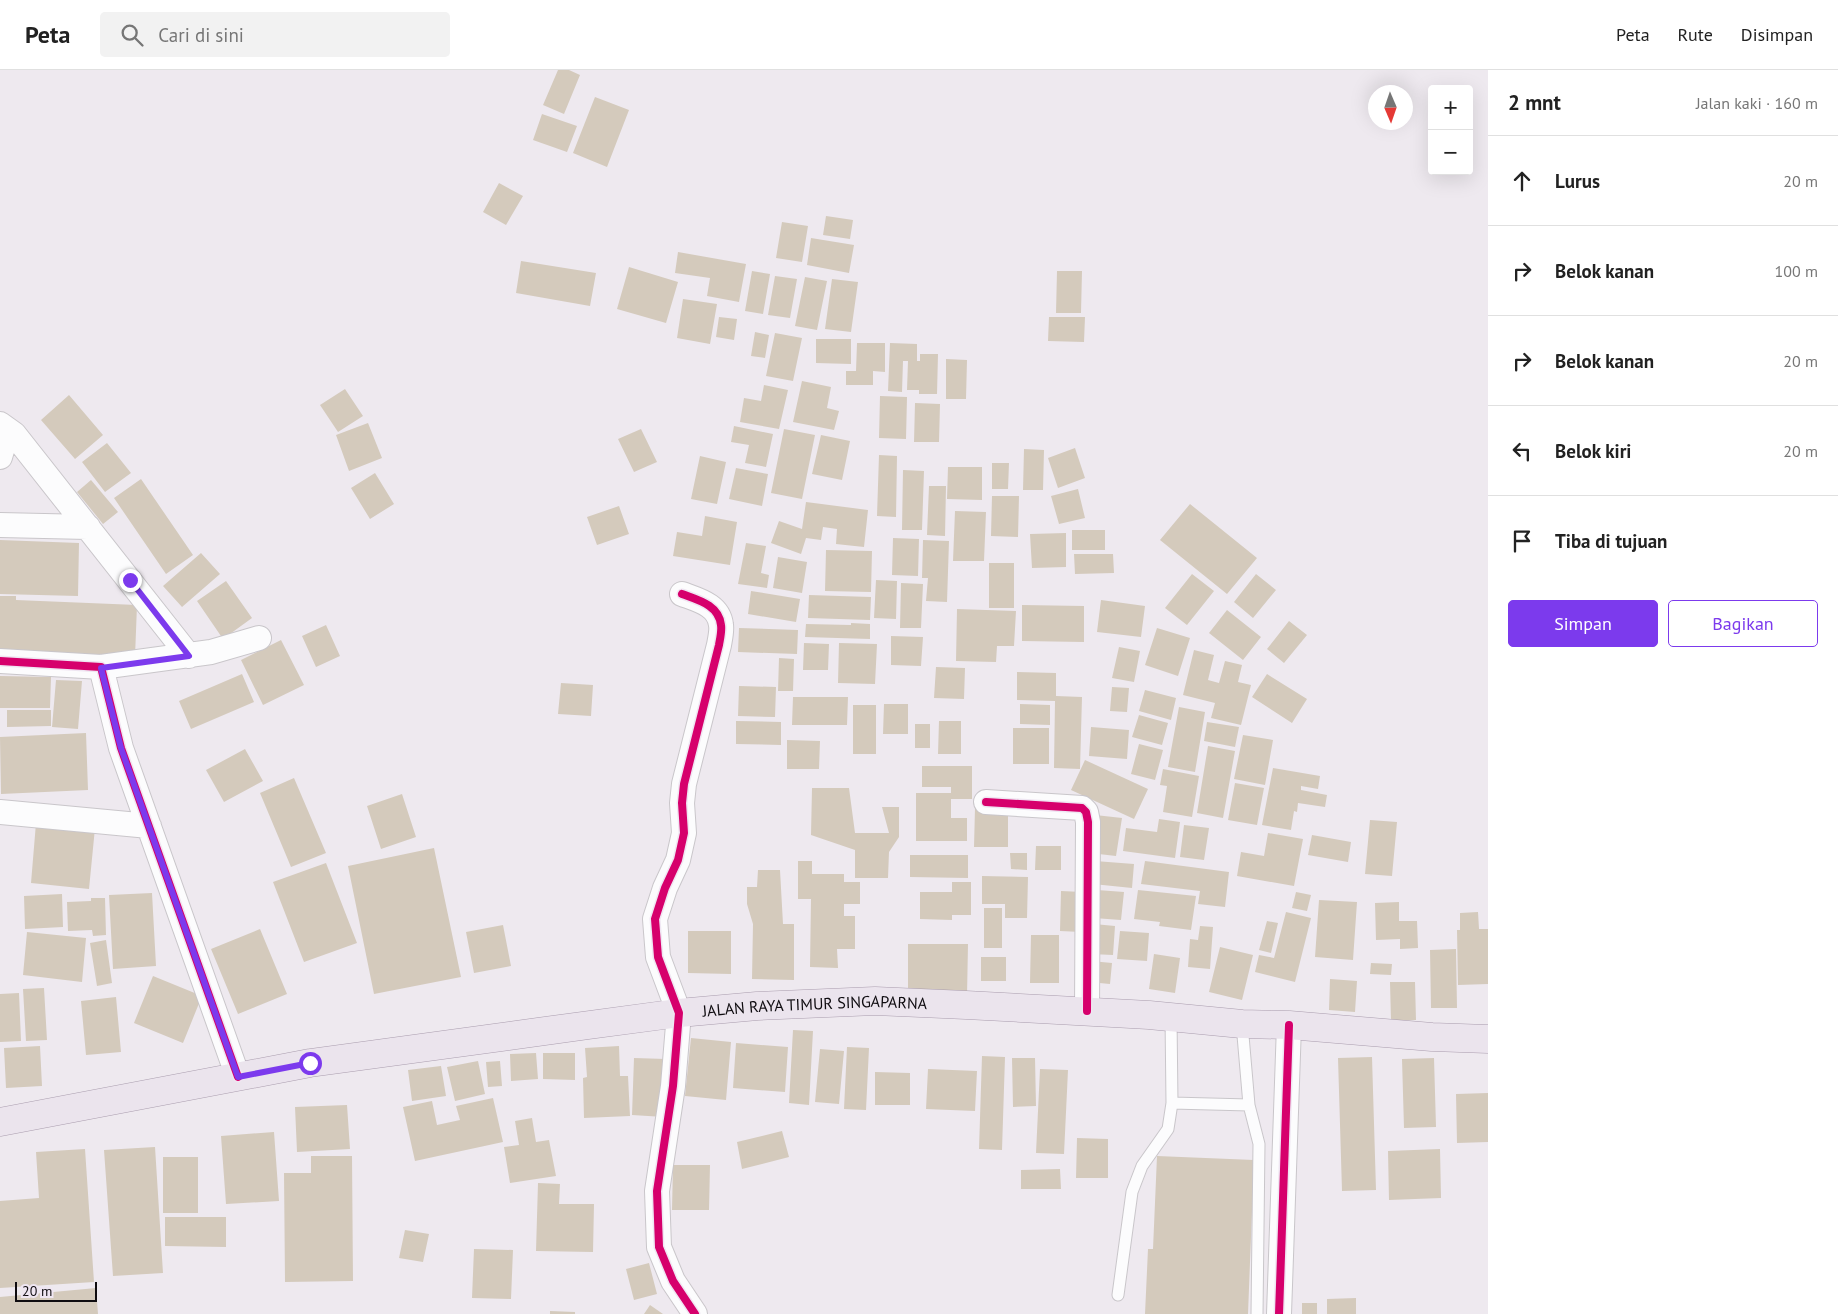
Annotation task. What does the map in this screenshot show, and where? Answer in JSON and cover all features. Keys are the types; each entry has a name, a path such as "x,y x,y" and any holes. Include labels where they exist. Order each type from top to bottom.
{"main road":[{"name":"JALAN RAYA TIMUR SINGAPARNA","path":"0,1122 310,1063 679,1013 757,1006 875,1001 1086,1011 1242,1024 1289,1025 1432,1037 1488,1039"}],"street":[{"path":"0,457 4,427 14,434 189,656"},
{"path":"0,525 88,527"},
{"path":"682,594 705,602 717,613 722,625 720,645 684,784 682,803 684,832 678,860 665,888 655,918 658,957 679,1013 673,1086 657,1191 659,1247 673,1282 695,1314"},
{"path":"0,661 101,668 211,652 259,638"},
{"path":"101,668 121,748 238,1077"},
{"path":"986,802 1075,807 1082,808 1086,812 1088,822 1086,1011"},
{"path":"0,812 149,826"},
{"path":"1279,1314 1289,1025"}],"lane":[{"path":"1118,1295 1132,1192 1142,1166 1168,1129 1172,1103 1171,1017"},
{"path":"1242,1024 1249,1105 1259,1144 1257,1314"},
{"path":"1172,1103 1249,1105"}],"building":[{"path":"558,70 569,70 580,75 564,114 543,105"},
{"path":"595,97 629,110 607,167 573,153"},
{"path":"542,114 577,126 567,152 533,140"},
{"path":"499,183 523,196 506,225 483,212"},
{"path":"826,216 853,220 850,239 823,235"},
{"path":"782,222 808,226 802,262 776,258"},
{"path":"811,238 854,245 849,273 807,265"},
{"path":"678,252 746,264 739,302 707,296 710,278 675,273"},
{"path":"521,261 596,273 590,306 516,293"},
{"path":"629,267 678,282 666,323 617,309"},
{"path":"752,271 770,274 763,314 745,311"},
{"path":"1057,271 1082,271 1081,313 1056,313"},
{"path":"775,276 797,279 790,318 768,315"},
{"path":"805,277 827,281 817,330 795,326"},
{"path":"832,279 858,282 851,332 825,329"},
{"path":"683,299 717,304 710,344 677,338"},
{"path":"719,317 737,319 734,340 716,337"},
{"path":"1049,317 1085,317 1084,342 1048,341"},
{"path":"755,332 769,335 765,358 751,356"},
{"path":"775,333 802,338 793,381 766,376"},
{"path":"816,339 851,339 851,364 816,363"},
{"path":"857,343 885,343 885,372 873,371 873,385 846,385 846,371 856,371"},
{"path":"890,343 917,344 917,361 920,361 920,354 938,354 937,394 919,394 919,390 907,390 908,361 903,361 902,392 888,391"},
{"path":"946,359 967,360 966,399 946,399"},
{"path":"802,381 831,387 827,408 839,411 834,430 793,422"},
{"path":"764,385 788,390 779,429 740,422 744,398 761,401"},
{"path":"345,389 363,416 338,432 320,405"},
{"path":"69,395 103,435 75,459 41,420"},
{"path":"880,396 907,397 906,439 879,438"},
{"path":"915,403 940,404 939,442 914,442"},
{"path":"368,423 382,458 349,471 336,435"},
{"path":"734,426 773,434 766,467 745,463 749,445 731,442"},
{"path":"641,429 657,462 634,472 618,439"},
{"path":"784,429 815,435 802,499 771,493"},
{"path":"821,435 850,441 842,480 812,474"},
{"path":"107,443 131,473 105,492 82,462"},
{"path":"1075,448 1085,478 1058,488 1048,458"},
{"path":"1024,449 1044,450 1043,490 1023,490"},
{"path":"879,455 897,456 896,517 877,516"},
{"path":"700,456 726,462 717,504 691,499"},
{"path":"992,463 1009,463 1008,489 992,489"},
{"path":"948,467 982,467 982,500 947,499"},
{"path":"736,468 768,474 762,506 729,499"},
{"path":"903,470 924,471 922,530 902,530"},
{"path":"375,473 394,504 370,519 351,488"},
{"path":"141,479 193,555 166,574 114,498"},
{"path":"91,480 118,512 103,524 77,492"},
{"path":"929,486 946,486 945,536 927,535"},
{"path":"1078,489 1085,518 1059,524 1051,496"},
{"path":"992,496 1019,496 1018,537 991,536"},
{"path":"806,502 868,510 864,547 836,544 837,529 823,527 821,540 806,538 801,554 771,543 779,521 802,529"},
{"path":"1190,504 1257,558 1227,594 1160,540"},
{"path":"619,506 629,534 597,545 587,517"},
{"path":"955,511 986,512 984,561 953,561"},
{"path":"705,516 737,522 730,565 673,556 677,532 702,536"},
{"path":"1072,530 1105,530 1105,550 1072,550"},
{"path":"1066,533 1066,567 1032,568 1030,534"},
{"path":"893,538 919,539 918,576 892,575"},
{"path":"0,540 79,543 78,596 0,594"},
{"path":"923,540 949,541 947,602 926,601 928,578 922,578"},
{"path":"746,543 766,546 761,573 769,575 767,588 738,584"},
{"path":"826,550 872,551 871,592 825,591"},
{"path":"201,553 220,574 182,607 163,586"},
{"path":"1074,554 1113,554 1114,573 1075,574"},
{"path":"778,557 807,562 802,593 773,588"},
{"path":"989,563 1014,563 1014,608 989,608"},
{"path":"1192,574 1214,591 1187,625 1165,608"},
{"path":"1256,574 1276,590 1253,618 1234,602"},
{"path":"876,580 897,581 896,619 874,618"},
{"path":"226,581 252,618 223,639 197,601"},
{"path":"901,583 923,584 921,628 900,628"},
{"path":"751,591 800,599 796,622 748,614"},
{"path":"809,595 871,597 870,620 808,618"},
{"path":"0,596 16,596 16,600 137,605 135,657 0,652"},
{"path":"1101,600 1145,606 1141,637 1097,632"},
{"path":"1022,605 1084,606 1084,642 1022,641"},
{"path":"957,609 1016,611 1014,646 997,646 996,662 956,661"},
{"path":"1227,610 1261,637 1243,660 1209,633"},
{"path":"1289,621 1307,635 1284,663 1267,649"},
{"path":"851,623 870,624 870,639 805,637 806,624 851,625"},
{"path":"326,625 340,656 316,667 302,636"},
{"path":"739,628 798,630 797,654 738,652"},
{"path":"1157,628 1190,638 1178,676 1145,665"},
{"path":"891,636 923,637 921,666 891,665"},
{"path":"281,640 304,685 263,705 241,660"},
{"path":"804,643 829,644 828,670 803,670"},
{"path":"839,643 877,644 875,684 838,683"},
{"path":"1119,647 1140,651 1134,682 1112,678"},
{"path":"1194,650 1214,655 1208,680 1219,683 1225,661 1242,665 1238,682 1251,685 1241,725 1211,718 1215,703 1183,695"},
{"path":"779,658 794,659 793,691 778,691"},
{"path":"936,667 965,668 964,699 934,698"},
{"path":"1017,672 1056,673 1056,696 1082,697 1080,769 1054,768 1055,701 1017,700"},
{"path":"242,674 254,702 191,729 179,701"},
{"path":"1267,674 1307,699 1292,723 1252,697"},
{"path":"0,676 51,677 50,708 0,708"},
{"path":"56,680 82,681 78,729 52,727"},
{"path":"561,683 593,685 591,716 558,714"},
{"path":"739,686 776,687 775,717 738,716"},
{"path":"1112,687 1129,688 1127,712 1110,711"},
{"path":"1145,690 1176,698 1171,720 1139,711"},
{"path":"793,697 848,697 847,725 792,725"},
{"path":"884,704 908,704 908,734 883,734"},
{"path":"1020,704 1050,705 1050,725 1020,724"},
{"path":"853,705 876,705 876,754 853,754"},
{"path":"1179,707 1205,712 1195,772 1168,767"},
{"path":"7,710 51,710 51,726 7,727"},
{"path":"1139,715 1168,723 1162,745 1132,737"},
{"path":"736,721 781,722 781,745 736,744"},
{"path":"939,721 961,721 961,754 938,754"},
{"path":"1207,722 1239,727 1235,747 1204,741"},
{"path":"915,724 930,724 930,748 915,748"},
{"path":"1091,727 1129,730 1127,759 1089,756"},
{"path":"1013,728 1049,728 1049,764 1013,764"},
{"path":"86,733 88,790 1,794 0,737"},
{"path":"1243,735 1273,740 1265,785 1234,779"},
{"path":"787,740 820,741 819,769 787,769"},
{"path":"1139,744 1163,750 1155,780 1131,774"},
{"path":"1208,746 1235,751 1223,818 1197,813"},
{"path":"245,749 263,781 224,802 206,770"},
{"path":"1085,760 1148,789 1134,819 1071,790"},
{"path":"922,766 972,766 972,799 951,799 951,818 967,818 967,841 916,841 916,793 951,793 951,787 922,787"},
{"path":"1273,768 1320,776 1318,789 1301,786 1301,790 1327,795 1325,807 1298,803 1297,812 1294,811 1291,830 1262,825"},
{"path":"1163,769 1199,776 1192,817 1163,812 1167,786 1160,785"},
{"path":"294,778 326,853 291,867 260,793"},
{"path":"1235,783 1264,788 1257,825 1228,820"},
{"path":"812,788 849,788 855,833 889,833 882,807 899,807 899,837 889,852 888,878 855,878 855,850 811,835"},
{"path":"402,794 416,837 381,849 367,806"},
{"path":"975,808 1008,808 1008,847 974,847"},
{"path":"1095,815 1122,818 1116,856 1090,853"},
{"path":"1159,819 1180,822 1175,858 1123,851 1126,828 1157,832"},
{"path":"1370,820 1397,822 1392,876 1365,874"},
{"path":"36,823 95,828 89,889 31,883"},
{"path":"1184,825 1209,828 1204,860 1180,857"},
{"path":"1268,833 1303,839 1294,886 1237,876 1241,852 1264,856"},
{"path":"1312,835 1351,842 1348,862 1308,855"},
{"path":"1036,846 1061,846 1061,870 1035,870"},
{"path":"434,848 461,977 374,994 348,866"},
{"path":"1010,853 1027,853 1027,870 1011,869"},
{"path":"910,855 968,855 968,878 910,877"},
{"path":"798,861 812,861 812,874 844,874 844,882 860,882 860,904 844,904 844,916 855,916 855,949 837,949 838,968 810,967 811,899 798,899"},
{"path":"1095,861 1134,864 1132,888 1093,884"},
{"path":"1145,861 1229,872 1225,907 1198,904 1200,891 1141,884"},
{"path":"326,863 357,943 304,962 273,882"},
{"path":"758,870 780,870 783,924 794,924 794,980 752,979 753,924 747,904 747,887 757,887"},
{"path":"982,876 1028,877 1027,918 1005,918 1005,904 982,904"},
{"path":"952,882 971,882 971,915 952,915 952,920 920,919 920,892 952,892"},
{"path":"1097,890 1124,892 1121,920 1094,918"},
{"path":"1138,890 1196,896 1191,930 1159,926 1160,922 1134,919"},
{"path":"1061,891 1082,892 1081,932 1060,931"},
{"path":"1296,892 1311,895 1307,911 1292,908"},
{"path":"152,893 156,966 113,969 109,895"},
{"path":"62,894 63,927 25,929 24,896"},
{"path":"91,898 105,898 106,935 93,936 92,930 68,931 67,902 91,901"},
{"path":"1319,900 1357,902 1353,960 1315,957"},
{"path":"1399,902 1399,921 1417,921 1418,948 1400,949 1400,939 1376,940 1375,903"},
{"path":"984,908 1002,908 1002,948 984,948"},
{"path":"1286,912 1311,918 1295,982 1255,972 1259,955 1274,958"},
{"path":"1478,912 1479,929 1488,929 1488,984 1458,985 1457,930 1460,930 1460,913"},
{"path":"1267,921 1278,923 1271,953 1259,950"},
{"path":"1094,924 1115,926 1113,955 1091,954"},
{"path":"503,925 511,966 474,973 466,932"},
{"path":"1200,926 1213,927 1210,969 1188,967 1190,939 1198,940"},
{"path":"260,929 287,994 238,1014 211,949"},
{"path":"688,931 731,931 731,974 688,973"},
{"path":"1120,931 1149,933 1147,961 1117,959"},
{"path":"27,932 86,938 82,982 23,975"},
{"path":"1031,935 1059,935 1059,983 1030,983"},
{"path":"106,940 112,983 97,986 90,943"},
{"path":"908,944 968,944 967,996 908,996"},
{"path":"1220,947 1253,955 1242,1000 1209,992"},
{"path":"1456,949 1457,1008 1431,1008 1430,950"},
{"path":"1154,954 1180,958 1175,993 1149,989"},
{"path":"981,957 1006,957 1006,981 981,981"},
{"path":"1091,961 1112,963 1110,984 1089,982"},
{"path":"1371,963 1392,964 1391,975 1370,974"},
{"path":"153,976 202,996 183,1043 134,1023"},
{"path":"1330,979 1357,981 1355,1012 1329,1010"},
{"path":"1390,982 1415,982 1416,1020 1391,1021"},
{"path":"44,988 47,1040 26,1041 23,989"},
{"path":"19,993 21,1041 0,1042 0,994"},
{"path":"116,997 121,1052 86,1055 81,1001"},
{"path":"793,1030 813,1031 809,1105 789,1103"},
{"path":"691,1038 731,1042 726,1100 685,1096"},
{"path":"736,1043 788,1047 785,1092 733,1088"},
{"path":"40,1046 42,1086 6,1088 4,1048"},
{"path":"619,1046 620,1076 628,1076 630,1116 584,1118 583,1078 587,1077 585,1048"},
{"path":"847,1047 869,1048 866,1110 844,1109"},
{"path":"820,1049 844,1051 839,1104 815,1102"},
{"path":"536,1053 538,1079 511,1081 510,1054"},
{"path":"543,1053 575,1053 575,1080 543,1079"},
{"path":"982,1056 1005,1057 1002,1150 979,1149"},
{"path":"1372,1057 1376,1190 1342,1191 1338,1058"},
{"path":"634,1058 666,1059 664,1117 632,1115"},
{"path":"1012,1058 1035,1058 1036,1106 1013,1107"},
{"path":"1434,1058 1436,1127 1404,1128 1402,1059"},
{"path":"478,1061 485,1094 455,1101 447,1067"},
{"path":"500,1061 502,1086 488,1087 486,1062"},
{"path":"441,1066 446,1096 412,1101 408,1070"},
{"path":"928,1069 977,1071 975,1111 926,1109"},
{"path":"1040,1069 1068,1070 1064,1154 1036,1153"},
{"path":"875,1072 910,1073 910,1105 875,1105"},
{"path":"1488,1093 1488,1142 1457,1143 1456,1094"},
{"path":"493,1098 503,1142 415,1161 403,1107 432,1101 437,1125 460,1120 456,1106"},
{"path":"347,1105 350,1149 297,1152 295,1107"},
{"path":"532,1118 536,1142 549,1140 556,1176 510,1183 504,1147 519,1145 515,1121"},
{"path":"782,1131 789,1157 742,1169 737,1142"},
{"path":"274,1132 279,1201 226,1204 221,1136"},
{"path":"1077,1138 1108,1139 1108,1178 1076,1178"},
{"path":"155,1147 163,1273 113,1276 104,1150"},
{"path":"85,1149 94,1282 0,1288 0,1201 39,1198 36,1152"},
{"path":"1440,1149 1441,1198 1389,1200 1388,1151"},
{"path":"311,1156 352,1156 353,1281 285,1282 284,1173 311,1173"},
{"path":"1157,1156 1254,1160 1248,1314 1145,1314 1148,1249 1153,1249"},
{"path":"163,1157 198,1157 198,1213 163,1213"},
{"path":"673,1165 710,1165 709,1210 672,1210"},
{"path":"1060,1169 1061,1189 1021,1189 1021,1170"},
{"path":"538,1183 560,1184 559,1204 594,1204 593,1252 536,1251"},
{"path":"165,1217 226,1217 226,1247 165,1246"},
{"path":"405,1230 429,1234 423,1262 399,1258"},
{"path":"474,1249 513,1250 511,1299 472,1298"},
{"path":"649,1263 657,1294 634,1300 626,1269"},
{"path":"96,1288 98,1314 0,1314 0,1297"},
{"path":"1356,1298 1356,1314 1327,1314 1327,1299"},
{"path":"1302,1303 1317,1303 1317,1314 1302,1314"},
{"path":"650,1305 663,1314 644,1314"},
{"path":"550,1311 575,1312 575,1314 550,1314"}],"cycle path":[{"path":"682,594 701,601 712,608 719,618 721,627 719,645 684,784 682,803 684,833 678,860 665,888 655,919 658,957 679,1013 673,1086 657,1191 659,1247 673,1281 695,1314"},
{"path":"0,661 101,667 121,748 238,1077"},
{"path":"986,802 1082,808 1086,812 1088,822 1087,1011"},
{"path":"1279,1314 1289,1025"}],"route":[{"path":"130,580 189,656 101,668 121,748 238,1077 310,1063"}]}
